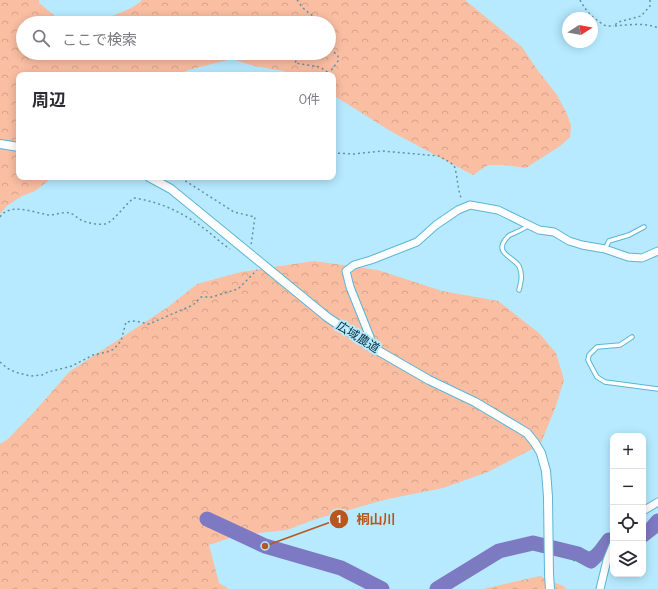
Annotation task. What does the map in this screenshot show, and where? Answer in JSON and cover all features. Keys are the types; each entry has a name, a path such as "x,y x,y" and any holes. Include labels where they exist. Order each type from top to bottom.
{"street":[{"path":"0,144 16,146"},
{"name":"広域農道","path":"154,180 170,189 327,317 370,346 429,380 475,402 527,433 541,453 546,471 550,589"},
{"path":"370,346 370,337 350,287 346,271 354,265 418,242 436,226 458,210 470,205 498,210 540,230 554,232 569,241 605,249 634,258 642,258 658,251"},
{"path":"646,509 658,502"},
{"path":"600,589 610,552"}],"lane":[{"path":"519,290 522,277 519,267 504,253 502,243 509,236 521,231 529,225"},
{"path":"605,249 609,241 629,235 644,227"},
{"path":"632,336 620,345 597,347 589,355 588,360 598,377 605,382 658,389"}],"path":[{"path":"297,0 303,8 314,16"},
{"path":"580,0 585,10 596,20 606,26 646,25 658,28"},
{"path":"614,26 618,22 641,16 650,6 650,0"},
{"path":"296,60 295,63 320,68 330,72 338,61 338,56 336,54"},
{"path":"336,153 354,154 382,151 439,156 454,165 461,196 464,202 470,205"},
{"path":"184,180 234,212 256,217 249,253"},
{"path":"0,217 2,214 10,210 30,211 49,215 69,212 90,223 106,224 110,222 120,210 134,198 152,201 178,211 206,229 229,249 236,250"},
{"path":"0,362 11,370 30,376 42,375 69,367 93,355 114,349 121,341 126,322 135,321 149,324 194,305 201,297 212,297 238,289 262,264"},
{"path":"554,550 563,552 576,562 610,536"},
{"path":"460,576 507,550 521,547 546,549"}],"green space":[{"path":"0,0 39,0 39,3 56,16 16,16 16,60 228,60 184,72 16,72 16,180 49,180 35,191 22,196 8,205 0,214"},
{"path":"142,0 465,0 522,47 557,95 571,125 570,137 560,146 526,168 504,165 488,165 473,175 392,132 336,97 336,72 286,72 254,66 235,60 336,60 336,16 112,16 127,10"},
{"path":"314,261 378,270 442,291 498,301 539,333 556,353 564,380 556,406 540,445 488,472 443,488 388,499 316,519 287,530 239,535 209,545 219,583 229,589 0,589 0,444 8,439 36,410 69,372 168,307 197,284 241,272"},
{"path":"540,576 565,587 565,589 483,589"}],"waterway":[{"path":"207,519 265,546 341,568 382,589"},
{"path":"646,533 658,521"},
{"path":"437,589 499,551 533,543 578,554 591,561 610,540"}],"place":[{"name":"桐山川","path":"265,546"}]}
